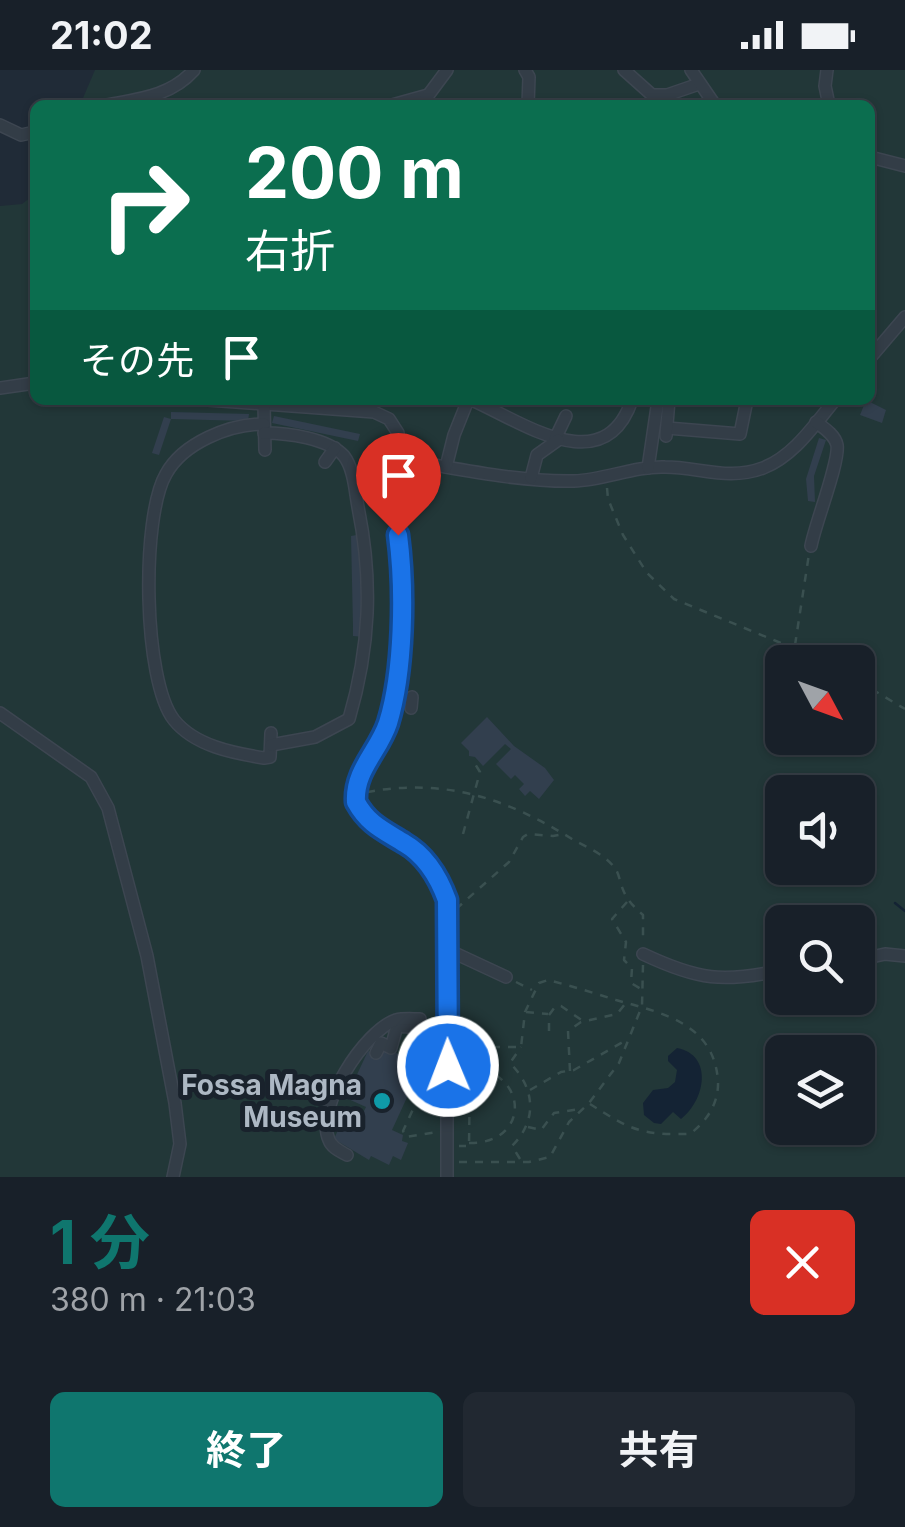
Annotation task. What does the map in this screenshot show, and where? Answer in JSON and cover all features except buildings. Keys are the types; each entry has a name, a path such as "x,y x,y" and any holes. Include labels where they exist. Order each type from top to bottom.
{"street":[{"path":"133,100 182,84 194,70"},
{"path":"424,100 447,70"},
{"path":"525,70 529,78 528,100"},
{"path":"624,70 652,95 699,84"},
{"path":"691,70 711,100"},
{"path":"828,70 828,100"},
{"path":"0,125 21,135 30,133"},
{"path":"875,158 905,166"},
{"path":"875,352 905,317"},
{"path":"0,388 30,385"},
{"path":"264,450 264,405 350,405 390,418 398,432 396,510 402,593 392,708 386,730 357,780 355,792 356,802 368,820 416,851 442,885 448,912 448,1170"},
{"path":"446,467 454,434 468,405"},
{"path":"481,405 557,439 581,443 603,437 621,422 630,405"},
{"path":"648,468 657,405"},
{"path":"669,405 666,432 740,434 747,405"},
{"path":"399,460 578,481 666,466 722,475 763,468 794,448 831,405"},
{"path":"531,478 538,454 557,439 566,416"},
{"path":"811,546 837,444 816,422"},
{"path":"241,427 264,428 335,448 346,458 351,472 354,518 369,583 348,719 333,723 315,736 271,739 270,757 227,751 197,738 174,720 161,690 149,601 152,531 165,475 183,453 204,440 241,427"},
{"path":"325,462 335,448"},
{"path":"522,450 538,454"},
{"path":"351,472 365,472"},
{"path":"0,713 91,777 108,808 147,956 175,1103 180,1144 177,1176"},
{"path":"448,950 506,977"},
{"path":"643,954 684,973 724,978 765,974"},
{"path":"875,956 905,956"},
{"path":"348,1154 331,1146 328,1138 328,1111 334,1093 359,1050 386,1026 397,1019 420,1019"},
{"path":"376,1054 382,1043 391,1048 397,1026 420,1028 437,1043 449,1045"}],"path":[{"path":"365,472 391,475"},
{"path":"606,478 608,499 623,536 647,573 674,599 790,645"},
{"path":"405,487 422,490"},
{"path":"795,645 811,546"},
{"path":"875,691 905,709"},
{"path":"463,834 480,772 475,764"},
{"path":"355,792 400,786 431,787 525,811 603,857 617,870 628,901 642,915 642,1006 616,1070 589,1103 554,1113 542,1130 527,1126"},
{"path":"455,910 509,862 528,834 564,834"},
{"path":"628,901 612,920 626,942 624,960 631,966 632,983 642,990"},
{"path":"506,977 534,992"},
{"path":"521,1161 512,1146 527,1126 531,1110 529,1090 510,1063 522,1047 525,1012 539,983 548,980 685,1022 704,1042 713,1059 718,1085 710,1113 690,1134 650,1135 634,1130 589,1103"},
{"path":"570,1071 566,1034 570,1028 618,1014 625,1002"},
{"path":"550,1031 549,1014 554,1007 560,1006 584,1022"},
{"path":"525,1012 549,1014"},
{"path":"529,1090 630,1038"},
{"path":"449,1045 522,1047"},
{"path":"468,1067 488,1070 504,1080 515,1106 512,1122 492,1140 467,1144 468,1067"},
{"path":"504,1080 515,1069"},
{"path":"417,1098 418,1105"},
{"path":"418,1105 404,1131 406,1137 448,1133"},
{"path":"418,1105 432,1107"},
{"path":"448,1170 550,1157 580,1108"},
{"path":"504,1133 515,1144"}],"green space":[{"path":"95,70 905,70 905,1177 0,1177 0,206 22,204 30,198 30,405 875,405 875,100 82,100"}],"water":[{"path":"677,1048 697,1060 702,1079 700,1090 681,1119 673,1112 661,1124 654,1123 644,1115 643,1103 653,1090 668,1088 675,1082 677,1070 668,1056"}],"waterway":[{"path":"895,903 905,911"}],"place":[{"name":"Fossa Magna Museum","path":"382,1101"}],"route":[{"path":"398,535 402,593 392,708 386,730 357,780 355,792 356,802 368,820 416,851 442,885 448,912 448,1066"}]}
